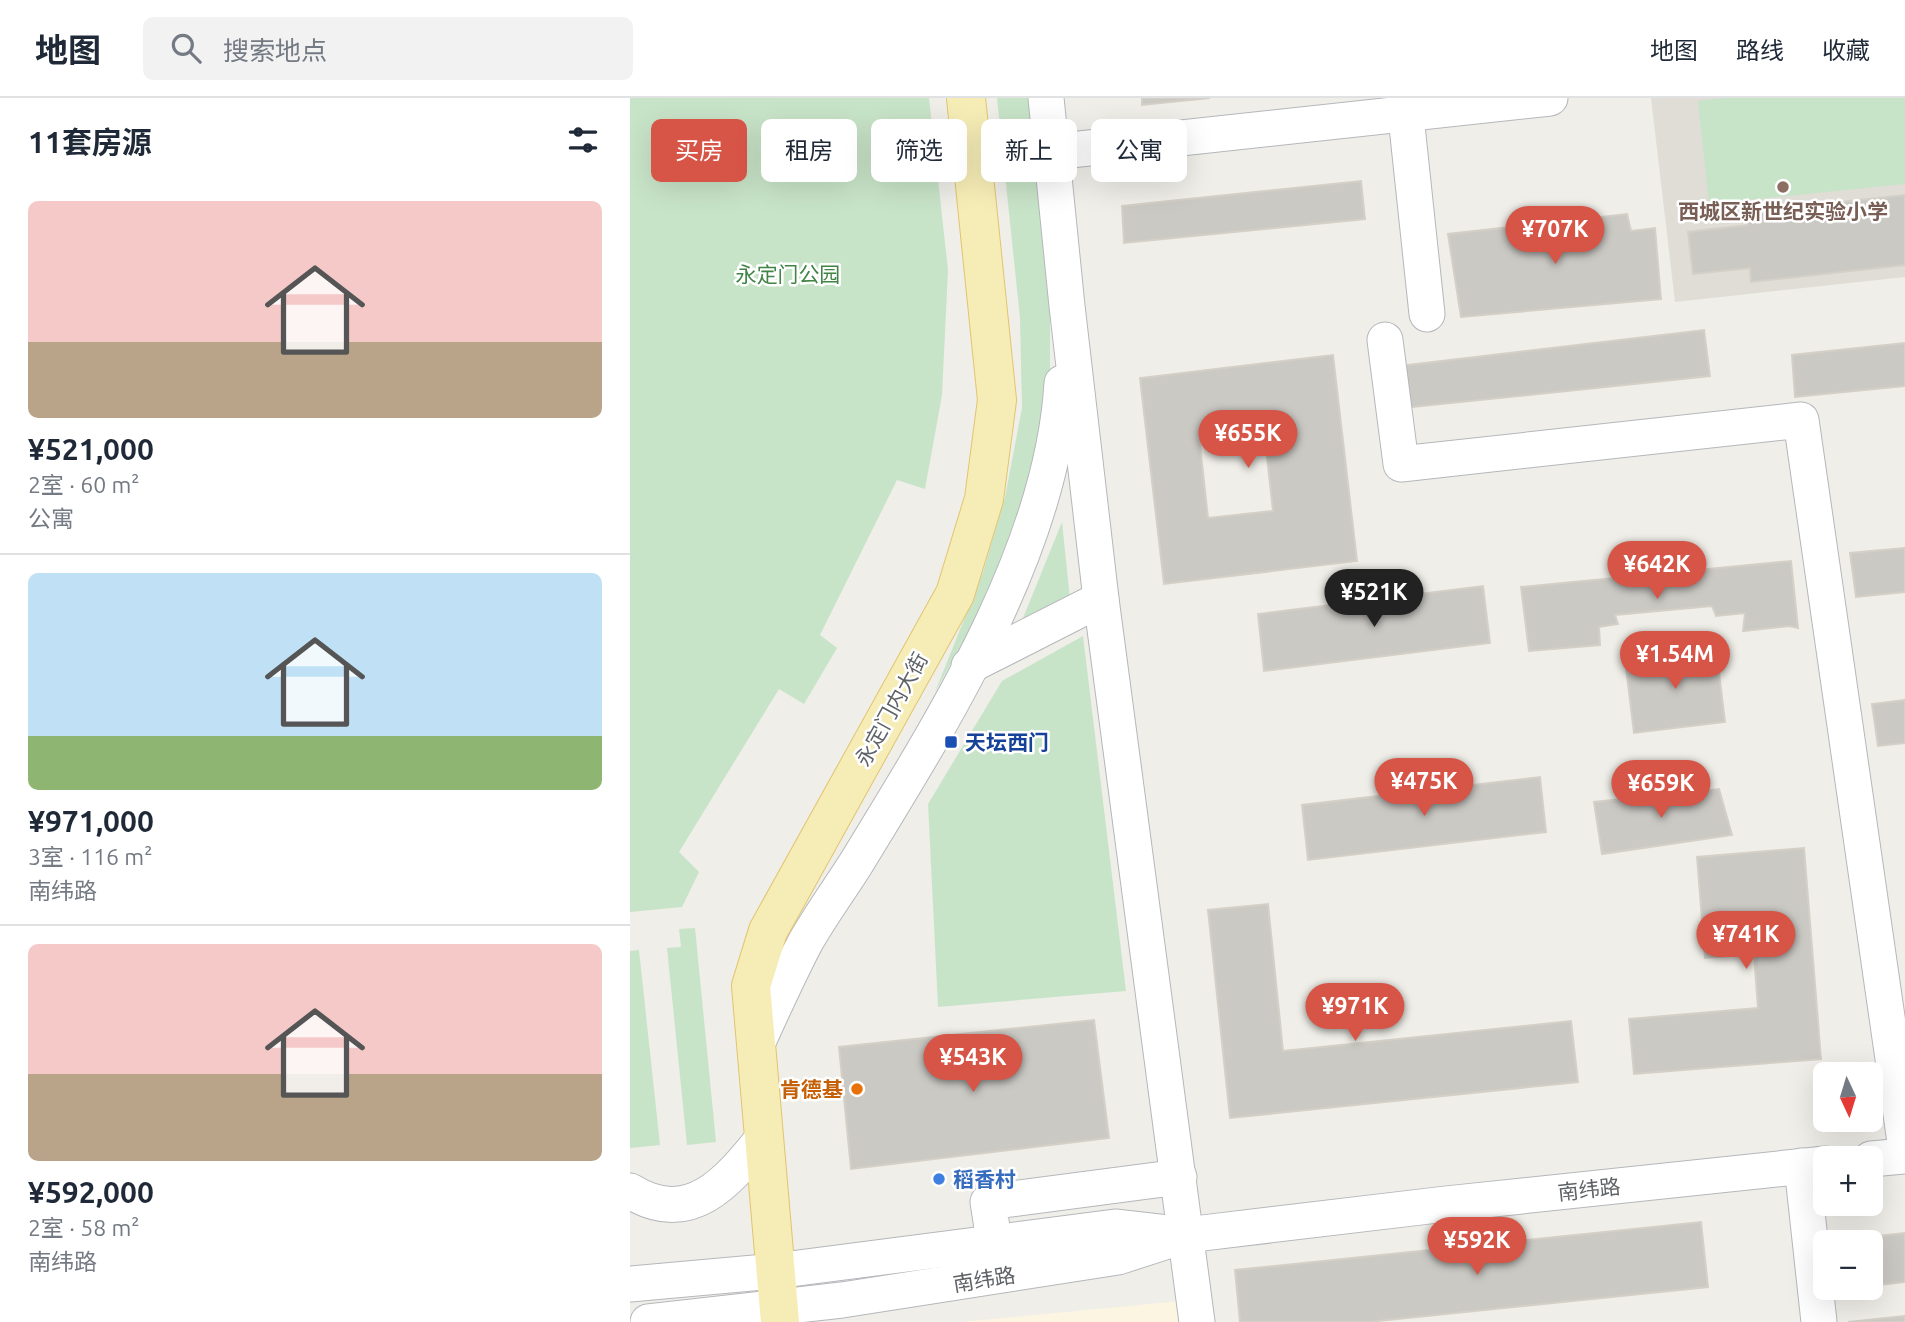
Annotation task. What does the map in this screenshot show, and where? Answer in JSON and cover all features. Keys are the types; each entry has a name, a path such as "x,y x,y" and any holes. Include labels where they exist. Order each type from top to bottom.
{"main road":[{"name":"永定门内大街","path":"779,1315 751,986 768,931 955,594 984,499 998,400 966,98"}],"street":[{"path":"1046,98 1048,119"},
{"path":"1077,149 1405,105 1550,98"},
{"path":"1405,105 1427,314"},
{"path":"1055,182 1101,599 1197,1322"},
{"path":"756,1046 807,940 904,781 969,666 1009,584 1042,498 1060,416 1067,306"},
{"path":"1385,340 1401,464 1801,420 1905,1142"},
{"path":"969,666 1101,599"},
{"path":"630,1191 643,1200 663,1206 678,1206 696,1201 739,1168 764,1137"},
{"path":"1883,1158 1905,1156"},
{"name":"南纬路","path":"649,1322 779,1315 1118,1257 1186,1235 1446,1203 1813,1165"},
{"path":"1000,1276 988,1202 1179,1177"},
{"path":"1816,1216 1819,1322"},
{"name":"南纬路","path":"630,1284 775,1271 1115,1227 1186,1235"}],"shaded area":[{"name":"西城区新世纪实验小学","path":"1651,98 1905,98 1905,277 1675,302"},
{"path":"1180,1301 1182,1322 960,1322"}],"green space":[{"name":"永定门公园","path":"630,98 929,98 931,119 871,119 871,182 938,182 948,270 942,395 925,489 897,480 820,635 837,648 804,704 779,689 679,852 699,872 682,907 630,912"},
{"path":"997,98 1031,98 1033,119 999,119"},
{"path":"1723,98 1905,98 1905,184 1709,204 1698,101"},
{"path":"1006,182 1039,182 1050,293 1050,372 1039,454 1006,564 935,692 983,572 1005,497 1022,408 1020,318"},
{"path":"1062,522 1070,599 1019,628"},
{"path":"1083,636 1126,991 938,1007 928,804 1002,681"},
{"path":"695,928 716,1142 687,1145 667,948 681,947 679,929"},
{"path":"639,950 660,1145 630,1148 630,951"}],"building":[{"path":"1142,98 1210,98 1142,105"},
{"path":"1361,181 1365,219 1124,243 1122,206"},
{"path":"1905,195 1905,265 1751,282 1750,268 1693,274 1688,232 1748,225 1742,213"},
{"path":"1627,214 1631,231 1655,228 1661,299 1461,317 1448,234"},
{"path":"1704,330 1710,376 1403,408 1400,366"},
{"path":"1905,343 1905,386 1795,397 1792,355"},
{"path":"1333,355 1357,561 1164,584 1140,378","holes":["1264,430 1273,511 1208,518 1199,436"]},
{"path":"1905,548 1905,592 1856,597 1850,553"},
{"path":"1791,561 1798,628 1789,626 1743,631 1745,613 1716,616 1712,606 1615,615 1618,624 1599,627 1600,645 1529,651 1521,587"},
{"path":"1483,586 1490,643 1264,671 1258,614"},
{"path":"1716,648 1725,722 1634,733 1625,659"},
{"path":"1905,700 1905,743 1878,746 1872,704"},
{"path":"1540,777 1546,832 1308,860 1302,805"},
{"path":"1719,789 1732,835 1602,854 1594,802"},
{"path":"1804,848 1821,1059 1634,1074 1629,1019 1758,1008 1754,954 1705,958 1697,857"},
{"path":"1268,904 1283,1051 1571,1021 1578,1082 1230,1118 1208,910"},
{"path":"1094,1020 1109,1138 851,1169 839,1047"},
{"path":"1701,1222 1708,1287 1368,1322 1240,1322 1235,1270"},
{"path":"1905,1233 1905,1282 1883,1285 1883,1235"},
{"path":"1905,1316 1905,1322 1848,1322"}],"place":[{"name":"西城区新世纪实验小学","path":"1783,187"},
{"name":"天坛西门","path":"951,742"},
{"name":"肯德基","path":"857,1089"},
{"name":"稻香村","path":"939,1179"}]}
